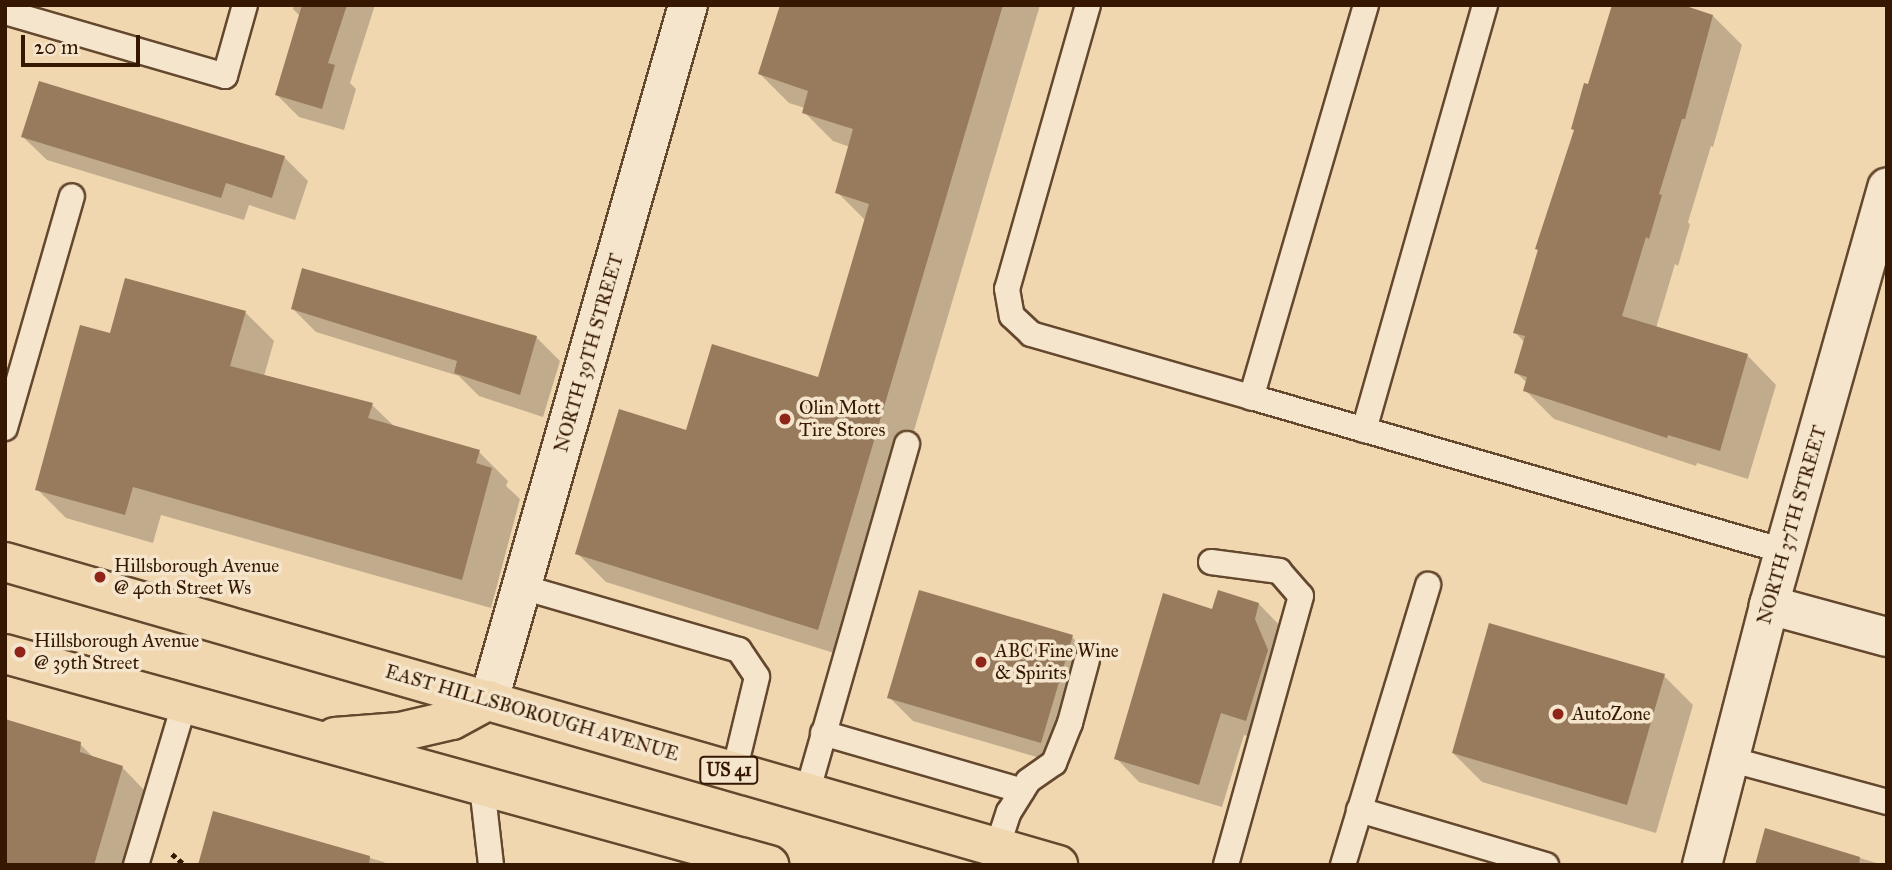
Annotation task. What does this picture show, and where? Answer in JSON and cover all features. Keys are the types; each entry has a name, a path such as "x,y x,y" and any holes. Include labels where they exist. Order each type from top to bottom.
{"main road":[{"name":"EAST HILLSBOROUGH AVENUE","path":"5,562 807,793 989,856 1058,865"},
{"path":"5,654 482,786 690,854 769,865"},
{"path":"308,739 400,732 452,720 489,700"}],"street":[{"name":"NORTH 39TH STREET","path":"489,700 688,5"},
{"name":"NORTH 37TH STREET","path":"1702,865 1769,605 1887,187"},
{"path":"1769,605 1887,637"}],"lane":[{"path":"5,12 225,76 245,5"},
{"path":"1088,5 1007,289 1012,316 1031,334 1784,551"},
{"path":"1251,397 1366,5"},
{"path":"1364,430 1485,5"},
{"path":"5,428 72,196"},
{"path":"807,793 907,444"},
{"path":"1211,562 1279,571 1301,596 1226,865"},
{"path":"1343,865 1428,585"},
{"path":"522,587 739,650 757,677 734,772"},
{"path":"989,856 1009,812 1028,781 1054,763 1070,723 1087,660"},
{"path":"136,865 184,705"},
{"path":"823,733 1022,791"},
{"path":"1729,759 1887,802"},
{"path":"482,786 491,865"},
{"path":"1359,810 1545,865"}],"building":[{"path":"302,5 347,5 328,63 335,65 322,109 275,95"},
{"name":"Olin Mott Tire Stores","path":"780,5 1003,5 818,630 575,554 619,409 686,430 712,344 818,377 869,204 835,193 853,129 802,113 808,91 758,74"},
{"path":"1612,5 1683,5 1713,15 1685,119 1682,119 1659,194 1662,195 1649,239 1646,237 1622,316 1748,354 1720,451 1668,435 1667,438 1523,391 1527,377 1514,373 1525,336 1513,333 1538,250 1535,249 1574,130 1571,129 1584,83 1588,84"},
{"path":"39,81 285,156 272,198 226,183 221,198 21,137"},
{"path":"302,268 537,336 520,395 454,373 457,361 291,309"},
{"path":"125,278 246,311 230,366 373,403 368,418 480,450 476,463 492,468 462,580 133,487 125,515 35,490 80,325 110,333"},
{"name":"ABC Fine Wine & Spirits","path":"919,590 1073,635 1041,743 887,698"},
{"path":"1218,590 1259,603 1255,619 1268,650 1246,721 1221,713 1199,785 1114,759 1163,593 1212,609"},
{"name":"AutoZone","path":"1489,623 1665,674 1627,805 1452,753"},
{"path":"5,719 81,742 80,752 123,766 94,865 5,865"},
{"path":"213,811 370,856 369,865 198,865"},
{"path":"1765,828 1860,857 1859,865 1755,865"}],"place":[{"name":"Olin Mott Tire Stores","path":"785,419"},
{"name":"Hillsborough Avenue @ 40th Street Ws","path":"100,577"},
{"name":"Hillsborough Avenue @ 39th Street","path":"20,652"},
{"name":"ABC Fine Wine & Spirits","path":"981,662"},
{"name":"AutoZone","path":"1558,714"}]}
